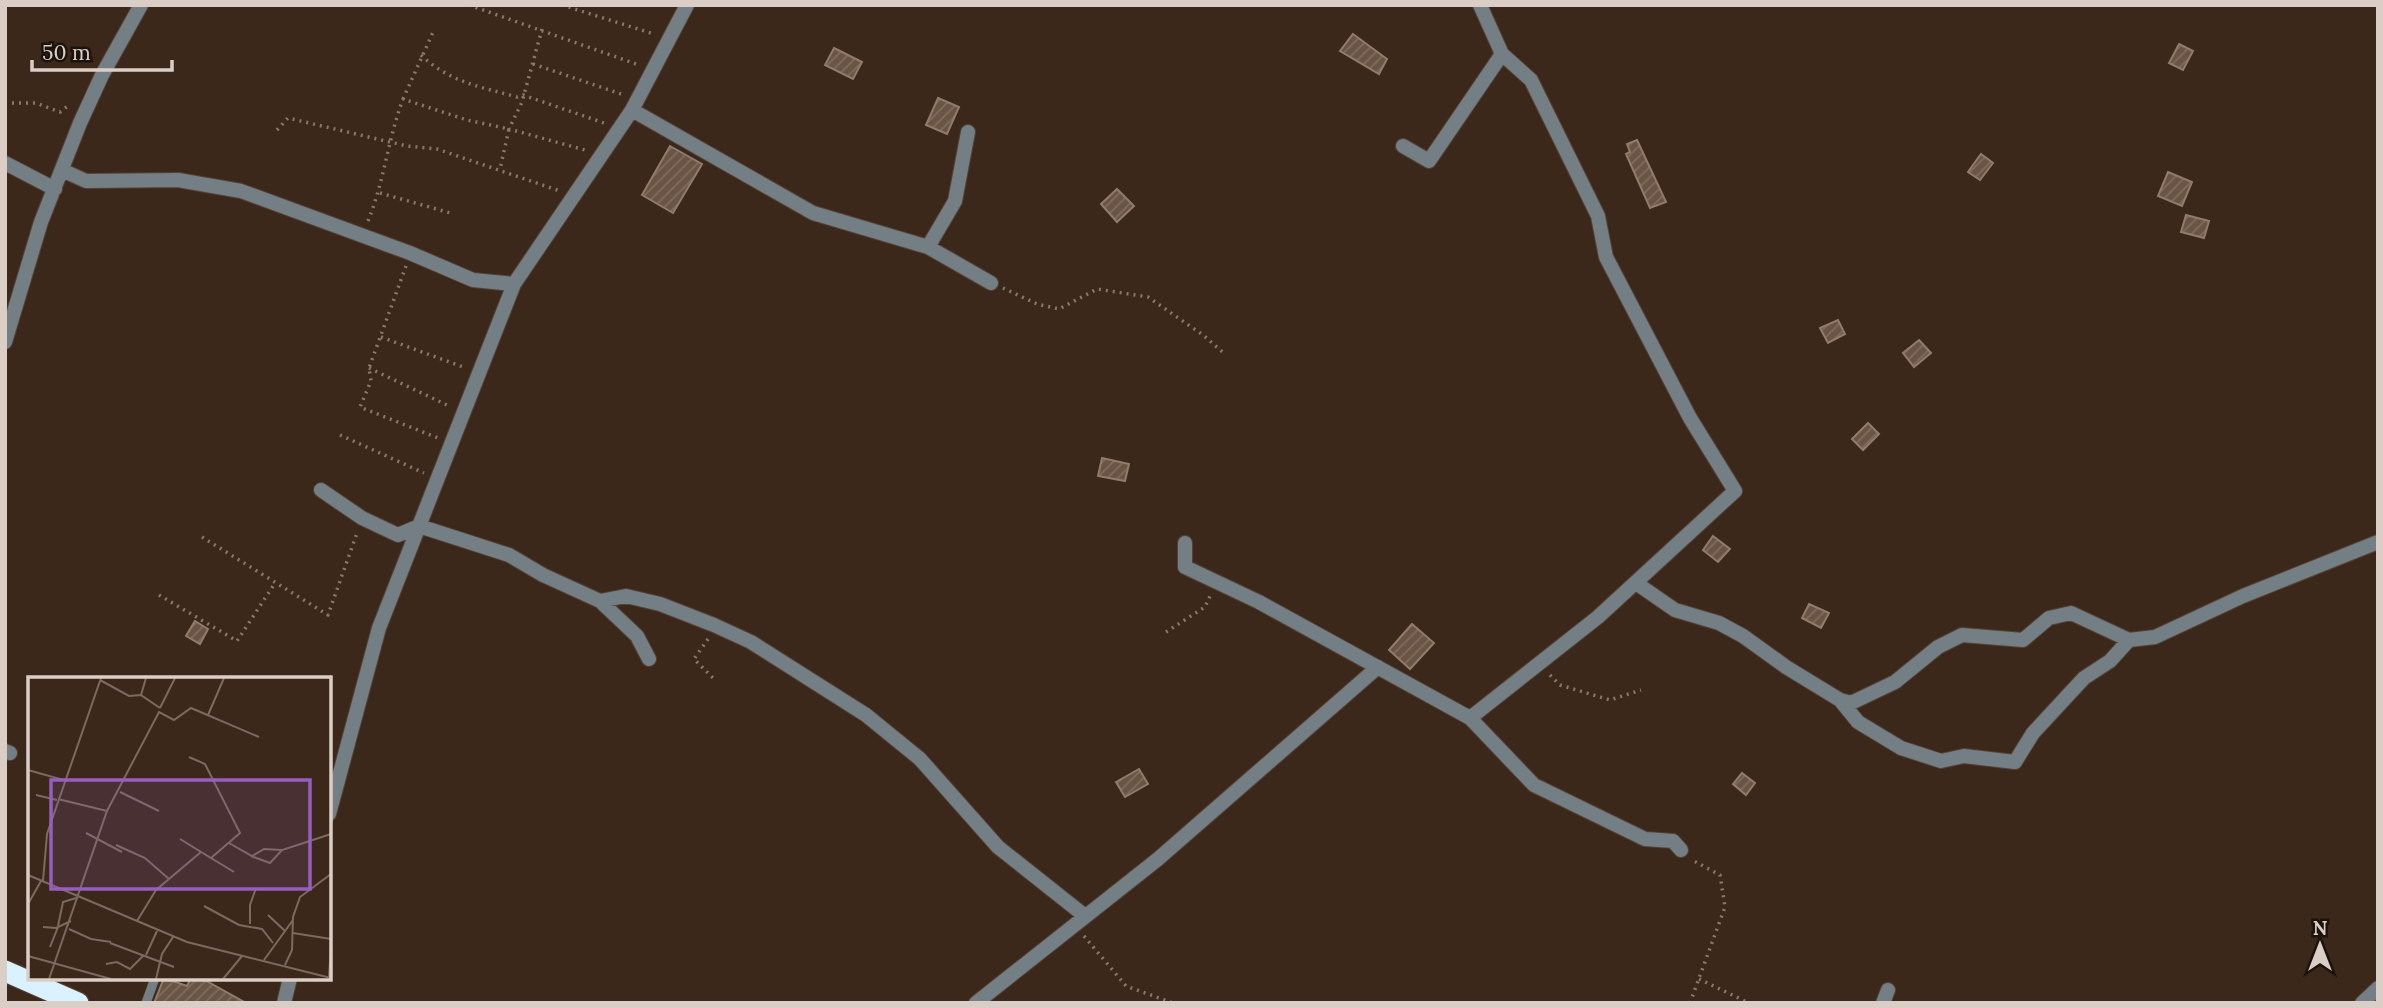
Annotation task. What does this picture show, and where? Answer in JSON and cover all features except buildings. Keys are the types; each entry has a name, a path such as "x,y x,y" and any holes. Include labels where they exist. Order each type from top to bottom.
{"highway":[{"path":"5,971 78,1003"}],"street":[{"path":"331,807 379,628 450,443 481,374 514,284 576,197 601,154 635,105 687,5"},
{"path":"1470,718 1636,583 1735,491 1690,418 1606,257 1598,216 1531,80 1502,54 1480,5"},
{"path":"5,342 41,222 102,75 139,6"},
{"path":"1402,146 1429,161 1502,54"},
{"path":"635,105 645,121 762,182 813,213 928,247 991,284"},
{"path":"928,247 955,201 968,132"},
{"path":"5,163 55,188"},
{"path":"64,171 86,181 178,180 241,191 410,253 474,280 514,284"},
{"path":"321,490 362,518 398,535 419,526 509,555 543,575 600,601 637,636 649,659"},
{"path":"1840,700 1851,703 1895,682 1938,647 1962,635 2022,640 2049,618 2071,613 2129,640 2155,636 2243,596 2378,542"},
{"path":"1185,543 1185,567 1216,581 1470,718 1534,785 1644,839 1673,841 1681,850"},
{"path":"1636,583 1675,610 1719,623 1743,636 1840,700 1858,722 1901,748 1941,761 1964,755 2015,762 2033,733 2084,678 2110,661 2129,640"},
{"path":"600,601 626,596 660,604 714,625 760,648 866,715 928,767 998,847 1079,920"},
{"path":"976,1003 1158,859 1378,667"},
{"path":"284,1003 290,980"},
{"path":"2362,1003 2378,988"}],"lane":[{"path":"146,1003 154,980"}],"path":[{"path":"469,5 654,70"},
{"path":"562,5 671,39"},
{"path":"500,169 509,129 523,95 542,29"},
{"path":"362,235 380,193 403,99 434,30"},
{"path":"421,55 439,72 455,80 517,97 523,95 619,129"},
{"path":"533,64 635,105"},
{"path":"403,99 467,120 601,154"},
{"path":"5,103 36,103 60,112 71,104 85,113"},
{"path":"277,130 288,118 392,140 407,146 437,149 576,197"},
{"path":"380,193 454,214"},
{"path":"410,253 369,368 371,381 360,407 450,443"},
{"path":"991,284 1037,304 1059,309 1097,289 1148,297 1203,335 1226,355"},
{"path":"380,337 481,374"},
{"path":"369,368 463,412"},
{"path":"340,436 410,469 439,477"},
{"path":"202,537 328,615 362,518"},
{"path":"1166,632 1205,607 1216,581"},
{"path":"159,595 237,642 275,583"},
{"path":"713,678 694,659 706,644 714,625"},
{"path":"1539,663 1560,685 1610,700 1641,690"},
{"path":"1681,850 1698,866 1720,875 1725,907 1690,1003"},
{"path":"1079,920 1126,986 1173,1003"},
{"path":"1699,979 1749,1003"}]}
